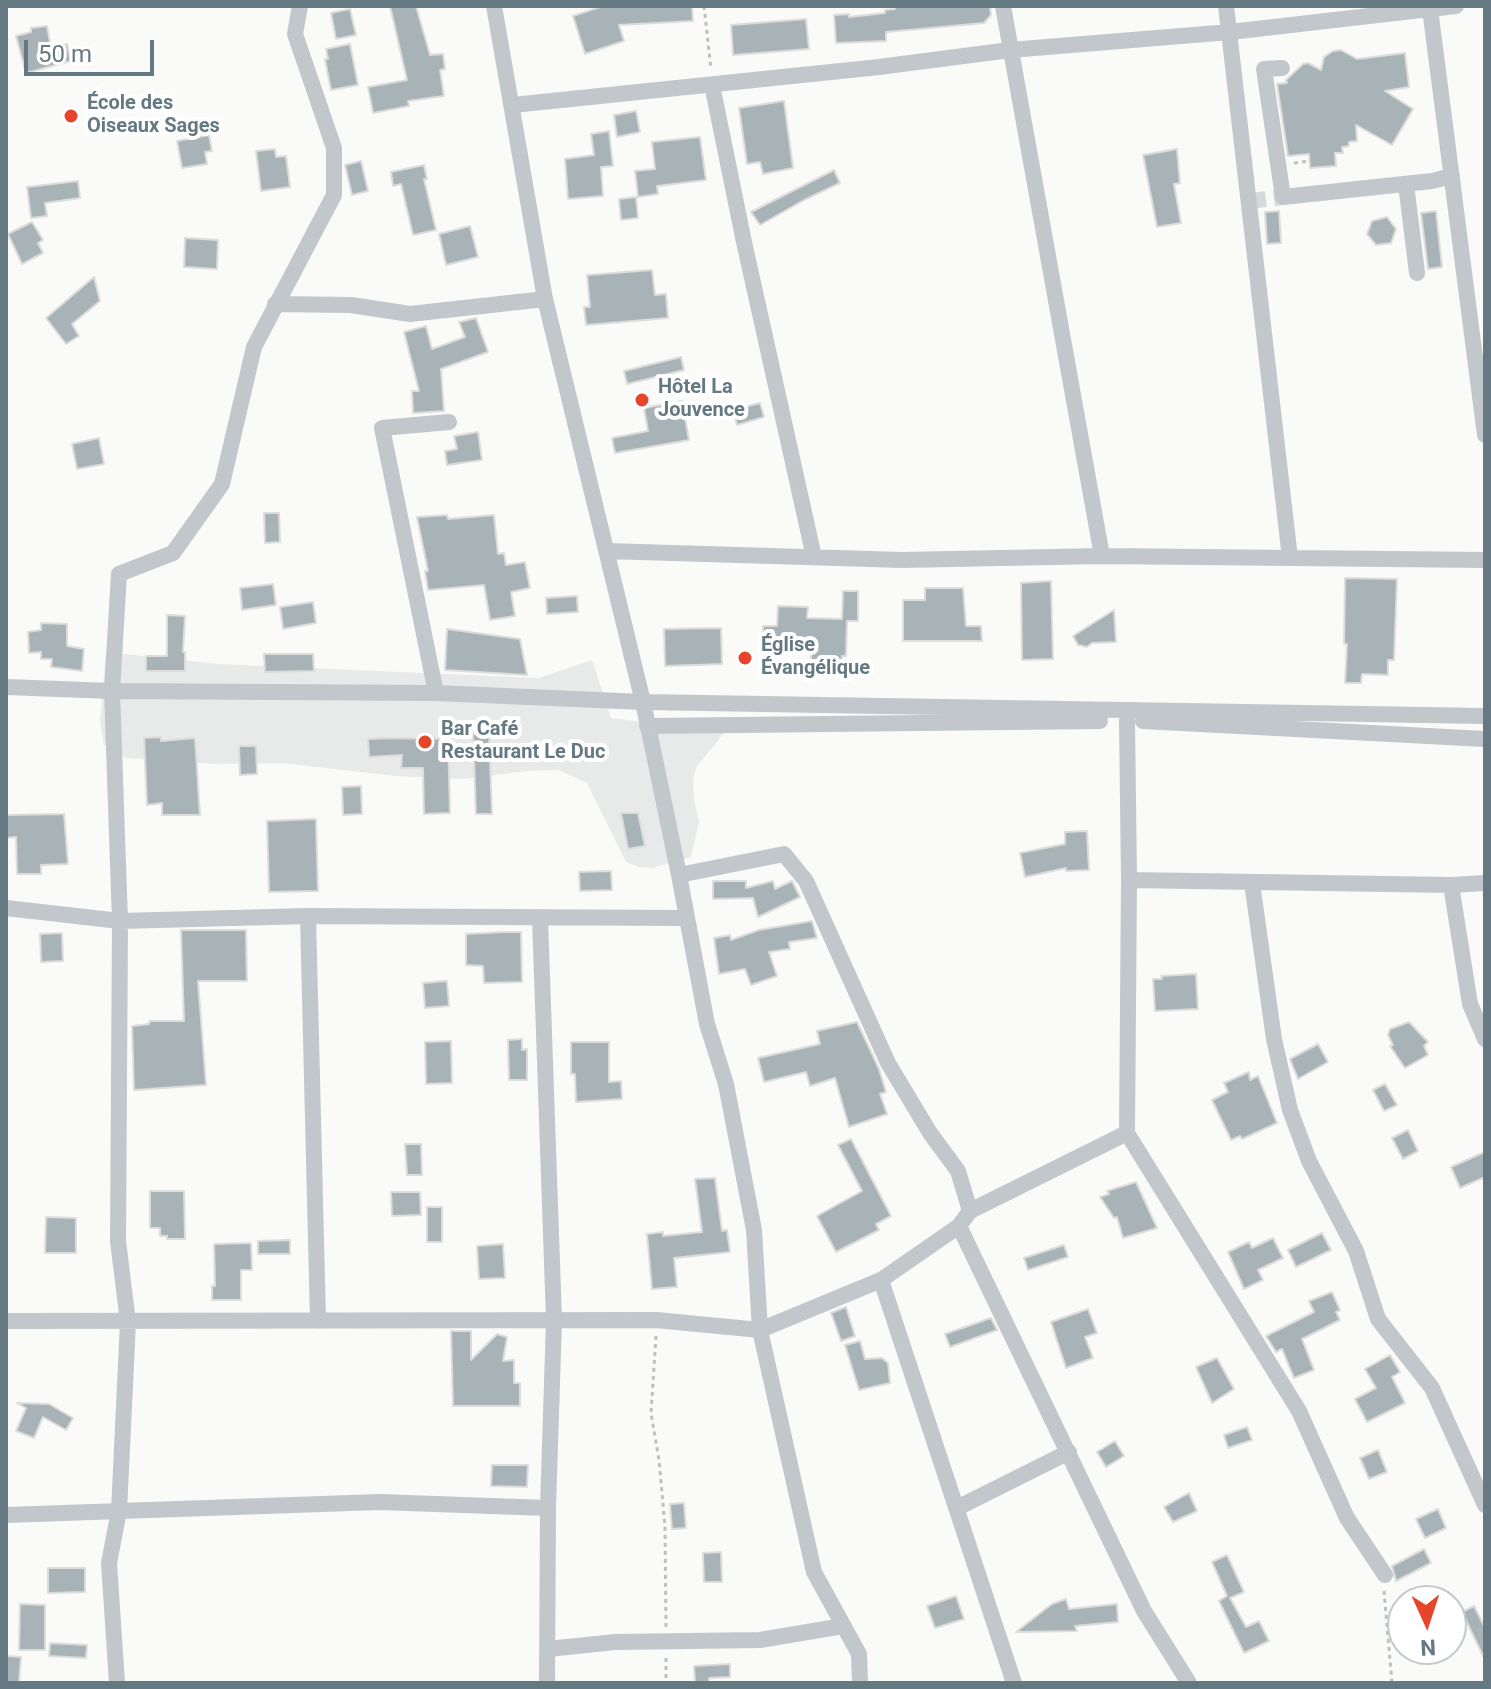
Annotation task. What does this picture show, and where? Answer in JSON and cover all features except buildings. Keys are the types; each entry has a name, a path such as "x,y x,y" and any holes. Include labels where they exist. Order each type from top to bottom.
{"street":[{"path":"117,1683 109,1563 119,1511 128,1322 118,1241 120,921 112,691 119,574 173,553 222,484 254,347 334,195 334,148 295,34 300,6"},
{"path":"494,6 545,299 643,702 707,1024 726,1084 754,1230 760,1330 814,1572 859,1654 860,1683"},
{"path":"1003,6 1102,556"},
{"path":"1226,6 1290,558"},
{"path":"513,105 879,67 1010,50 1230,32 1456,6"},
{"path":"1430,9 1452,176 1478,324 1485,435"},
{"path":"1282,68 1264,69 1283,197 1452,176"},
{"path":"712,85 814,557"},
{"path":"1406,184 1417,273"},
{"path":"275,304 351,305 410,314 545,299"},
{"path":"436,693 382,428 449,422"},
{"path":"607,551 902,560 1102,556 1485,560"},
{"path":"6,687 112,691 436,693 643,702 1485,716"},
{"path":"647,726 1127,720 1485,739"},
{"path":"1127,720 1127,1133 1299,1411 1347,1518 1385,1575"},
{"path":"679,875 784,854 806,881 888,1063 930,1133 958,1171 970,1211"},
{"path":"1129,880 1485,883"},
{"path":"1252,883 1274,1039 1290,1110 1309,1161 1356,1251 1378,1319 1432,1388 1485,1505"},
{"path":"1451,885 1470,1004 1485,1039"},
{"path":"6,908 120,921 308,916 687,918"},
{"path":"308,916 318,1321"},
{"path":"540,918 554,1320 547,1683"},
{"path":"6,1321 656,1320 760,1330 881,1280 959,1226 970,1211 1127,1133"},
{"path":"959,1226 1144,1611 1189,1683"},
{"path":"881,1280 1014,1683"},
{"path":"957,1508 1069,1452"},
{"path":"6,1515 379,1502 548,1508"},
{"path":"548,1649 666,1640 760,1640 843,1626"}],"path":[{"path":"704,6 712,85"},
{"path":"656,1320 651,1413 665,1526 666,1683"},
{"path":"1385,1575 1384,1613 1392,1661 1392,1683"}],"shaded area":[{"path":"106,652 217,664 539,678 592,660 611,718 725,732 697,766 693,778 699,821 691,857 652,868 639,867 626,862 587,783 559,770 465,779 395,776 283,763 215,764 126,758 104,745 100,722"}],"tunnel":[{"path":"1250,201 1283,197"}],"place":[{"name":"École des Oiseaux Sages","path":"71,116"},
{"name":"Hôtel La Jouvence","path":"642,400"},
{"name":"Église Évangélique","path":"745,658"},
{"name":"Bar Café Restaurant Le Duc","path":"425,742"}]}
